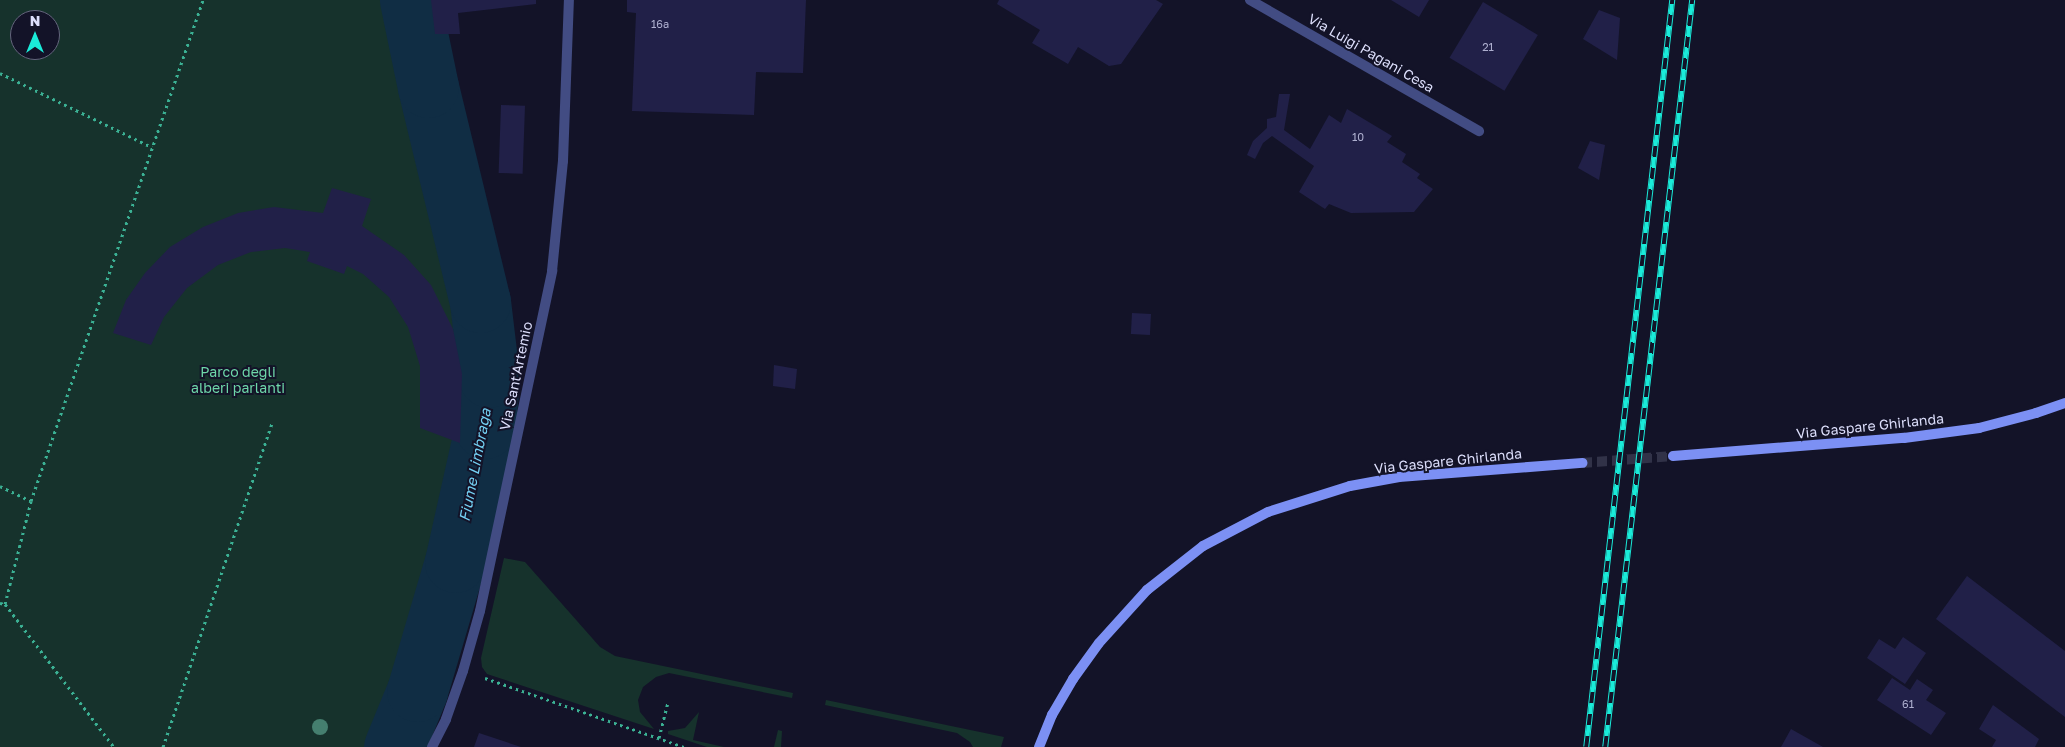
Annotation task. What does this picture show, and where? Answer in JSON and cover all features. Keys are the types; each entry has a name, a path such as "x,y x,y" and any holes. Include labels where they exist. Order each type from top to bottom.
{"street":[{"name":"Via Sant'Artemio","path":"432,747 446,719 463,671 480,611 552,272 563,161 569,0"},
{"name":"Via Luigi Pagani Cesa","path":"1250,0 1479,131"},
{"name":"Via Gaspare Ghirlanda","path":"1673,456 1904,438 1970,430 2036,414 2065,403"},
{"name":"Via Gaspare Ghirlanda","path":"1039,747 1052,715 1073,679 1099,643 1148,590 1203,546 1268,512 1350,486 1399,477 1582,463"}],"path":[{"path":"5,604 30,501 204,0"},
{"path":"0,73 152,147"},
{"path":"163,747 272,423"},
{"path":"0,486 30,501"},
{"path":"0,603 5,604 114,747"},
{"path":"463,671 684,747"},
{"path":"659,738 668,702"}],"green space":[{"name":"Parco degli alberi parlanti","path":"0,0 400,0 464,279 476,356 478,408 394,703 373,747 0,747"},
{"path":"504,558 525,562 600,647 615,656 793,693 792,698 669,673 656,677 643,687 638,700 640,712 654,729 487,674 482,667 481,658"},
{"path":"826,700 1004,737 1001,747 973,747 970,742 957,733 825,705"},
{"path":"699,712 693,740 724,747 707,747 668,734 668,731 685,728"},
{"path":"778,730 782,731 781,747 774,747"}],"building":[{"path":"431,0 536,0 536,4 458,13 460,34 435,34"},
{"path":"627,0 806,0 803,73 756,72 754,115 632,111 636,13 627,12"},
{"path":"999,0 1156,0 1163,4 1121,64 1109,66 1078,47 1068,64 1032,43 1040,30 997,4"},
{"path":"1391,0 1429,0 1419,17"},
{"path":"1483,2 1538,35 1504,91 1450,58"},
{"path":"1599,10 1620,18 1617,60 1583,39"},
{"path":"1279,94 1290,94 1284,130 1310,149 1329,115 1341,123 1347,109 1392,136 1387,142 1406,154 1402,162 1420,174 1417,178 1433,189 1414,212 1351,213 1329,204 1325,209 1299,192 1314,166 1272,136 1263,143 1255,159 1247,155 1253,141 1267,128 1267,119 1276,117"},
{"path":"501,105 525,106 523,174 499,173"},
{"path":"1590,141 1605,145 1599,180 1578,168"},
{"path":"332,188 371,199 362,226 404,255 431,285 453,329 462,374 460,443 420,428 420,366 408,327 389,297 363,274 347,266 344,274 307,261 310,252 285,248 251,252 218,265 187,288 164,317 151,345 113,333 126,300 145,273 170,247 203,227 238,213 274,207 323,213"},
{"path":"1132,313 1151,314 1150,335 1131,334"},
{"path":"774,365 797,369 795,389 773,386"},
{"path":"1967,576 2065,651 2065,717 1936,619"},
{"path":"1903,637 1926,653 1905,684 1867,658 1879,639 1895,649"},
{"path":"1892,678 1910,690 1917,679 1933,690 1926,700 1946,713 1931,735 1877,700"},
{"path":"1993,705 2039,739 2035,747 1992,747 1996,740 1979,729"},
{"path":"1791,729 1823,747 1781,747"},
{"path":"479,733 521,747 474,747"}],"waterway":[{"name":"Fiume Limbraga","path":"394,747 417,691 455,562 485,428 489,377 480,302 428,87 410,0"}],"tunnel":[{"path":"1582,463 1673,456"}],"railway":[{"path":"1586,747 1672,0"},
{"path":"1605,747 1692,0"}]}
